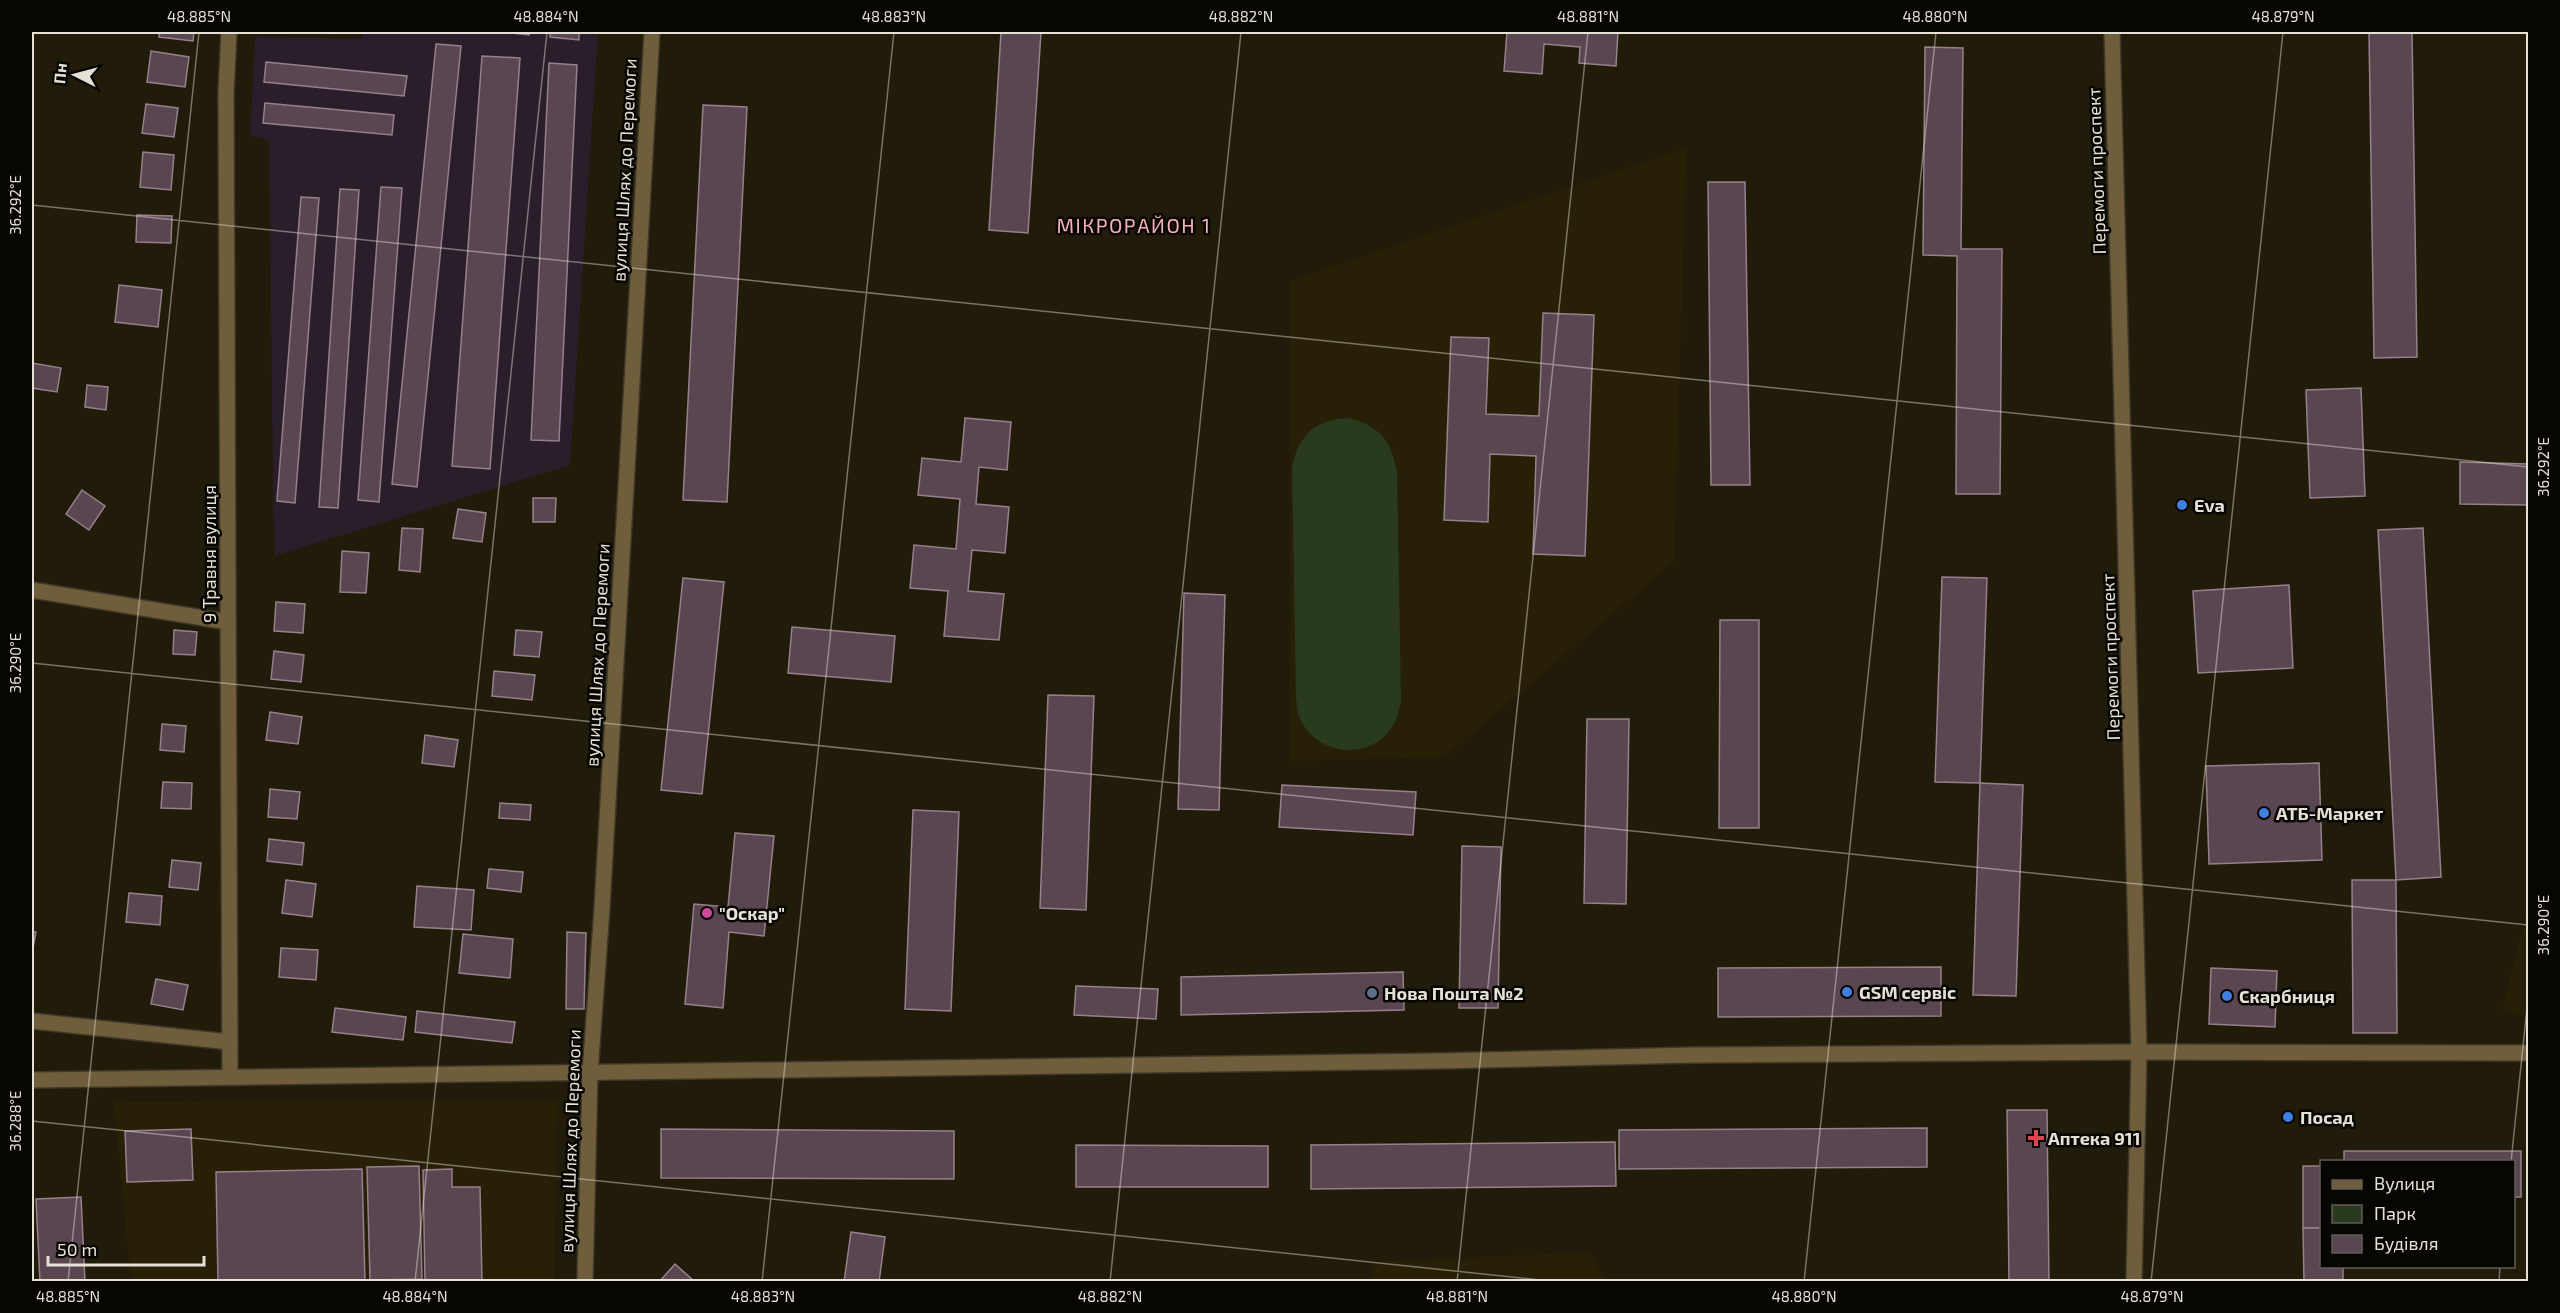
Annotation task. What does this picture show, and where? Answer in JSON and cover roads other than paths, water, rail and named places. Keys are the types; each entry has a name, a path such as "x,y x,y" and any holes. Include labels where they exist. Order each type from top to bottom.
{"street":[{"name":"9 Травня вулиця","path":"229,32 226,93 230,1075"},
{"name":"вулиця Шлях до Перемоги","path":"585,1281 590,1073 602,908 652,32"},
{"name":"Перемоги проспект","path":"2112,32 2139,1052 2134,1281"},
{"path":"32,590 228,622"},
{"path":"32,1021 230,1042"},
{"path":"32,1080 230,1075 590,1073 1438,1061 1694,1055 2139,1052 2529,1053"}],"place":[{"name":"Eva","path":"2182,505"},
{"name":"АТБ-Маркет","path":"2264,813"},
{"name":"\"Оскар\"","path":"707,913"},
{"name":"GSM сервіс","path":"1847,992"},
{"name":"Нова Пошта №2","path":"1372,993"},
{"name":"Скарбниця","path":"2227,996"},
{"name":"Посад","path":"2288,1117"},
{"name":"Аптека 911","path":"2036,1138"}],"district":[{"name":"МІКРОРАЙОН 1","path":"1134,225"}]}
